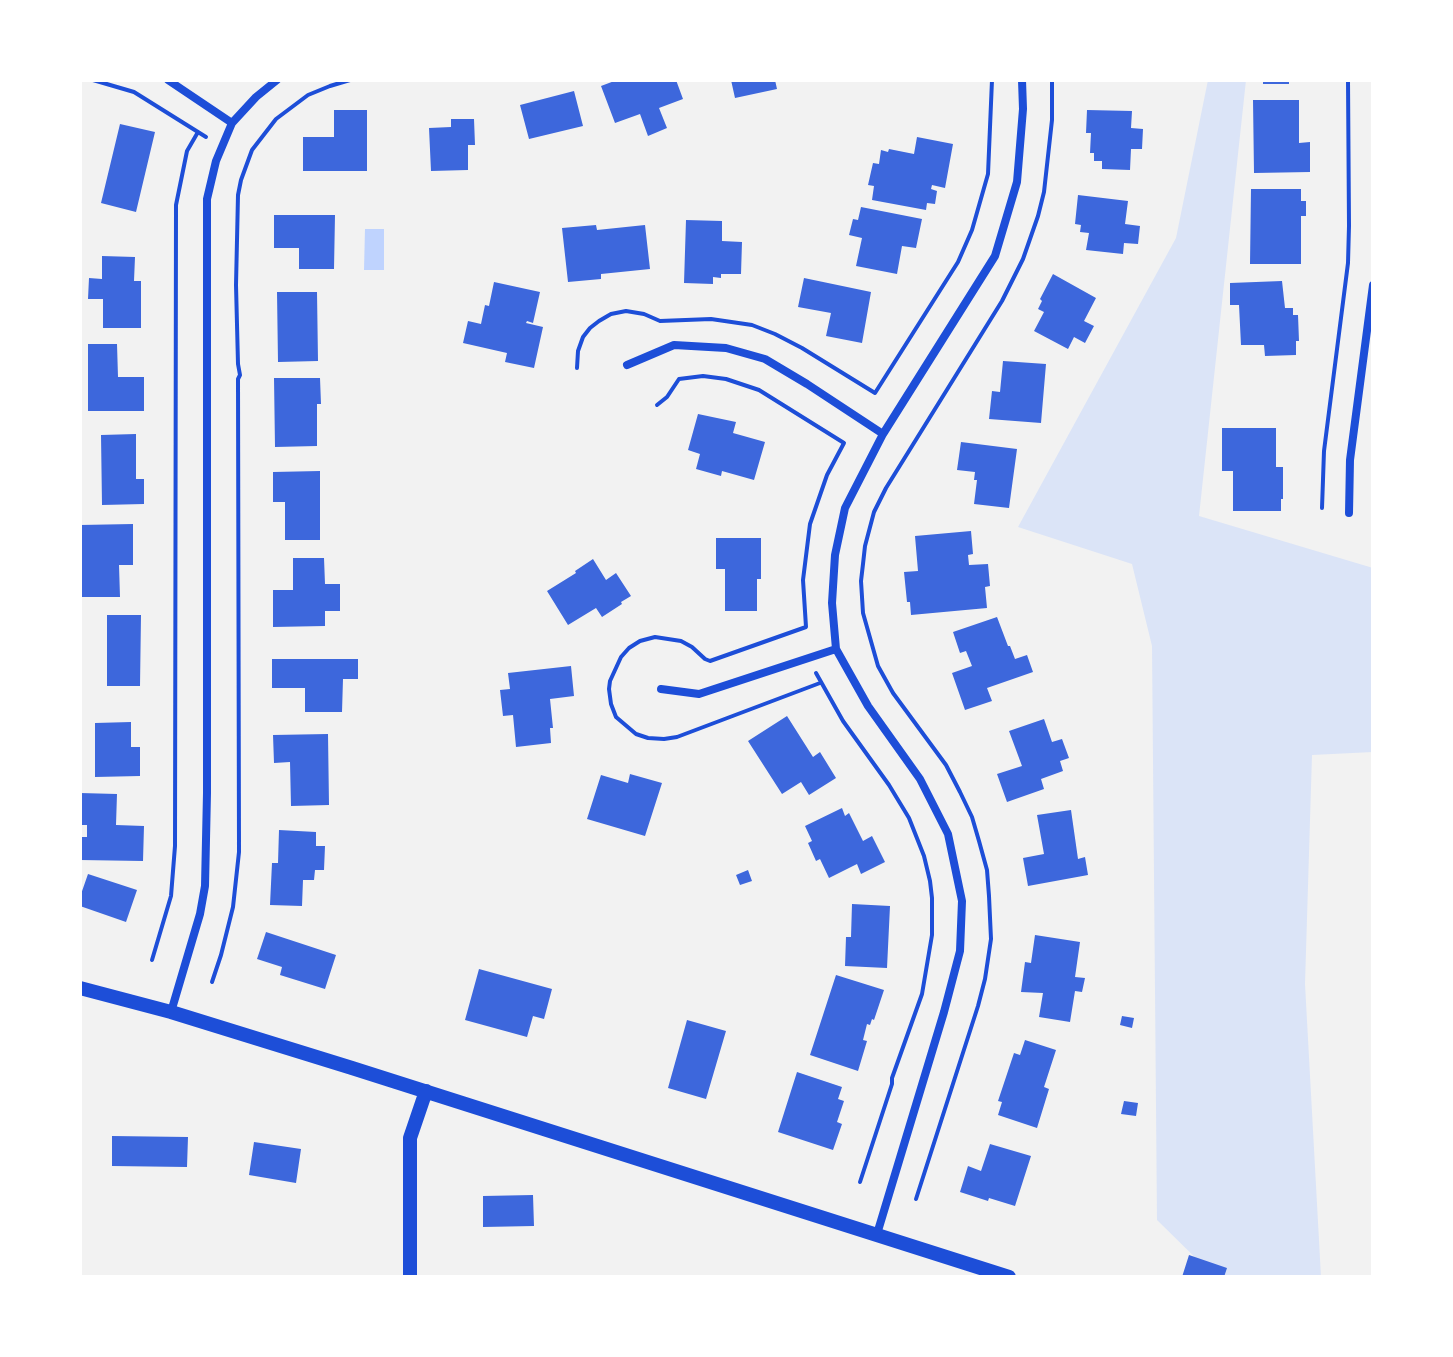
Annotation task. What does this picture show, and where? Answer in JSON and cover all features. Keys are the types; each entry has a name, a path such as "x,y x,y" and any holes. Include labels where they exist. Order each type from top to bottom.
{"street":[{"path":"168,80 232,123"},
{"path":"171,1012 200,914 205,886 207,199 216,161 232,123 277,80"},
{"path":"877,1234 960,951 962,901 948,834 920,779 868,706 836,649 832,603 835,555 845,508 883,434 995,256 1017,182 1023,109 1022,80"},
{"path":"1349,513 1350,460 1373,285"},
{"path":"627,365 674,345 726,348 765,359 883,434"},
{"path":"661,689 699,694 836,649"},
{"path":"80,988 171,1012 426,1091 1009,1277"},
{"path":"410,1277 410,1138 426,1091"}],"path":[{"path":"93,80 134,92 206,137"},
{"path":"212,982 233,907 239,852 240,375 236,211 241,180 249,157 263,133 291,106 308,95 350,80"},
{"path":"875,393 958,262 972,230 988,174 992,80"},
{"path":"916,1199 978,1006 990,954 991,920 987,870 972,817 946,765 878,666 863,613 861,581 865,546 874,512 886,488 1002,301 1023,259 1038,216 1045,182 1052,120 1052,80"},
{"path":"1322,508 1324,451 1348,263 1348,80"},
{"path":"152,960 171,896 175,846 176,205 187,151 198,132"},
{"path":"240,152 249,157"},
{"path":"657,405 667,397 679,379 703,376 726,379 759,390 844,443 827,475 810,524 803,580 806,627 710,661 681,641 668,637 640,641 629,648 615,667 610,681 611,704 616,717 636,734 648,738 677,737 820,683"},
{"path":"861,400 867,388"},
{"path":"836,438 842,429"},
{"path":"821,491 833,496"},
{"path":"863,508 874,512"},
{"path":"800,629 804,640"},
{"path":"816,673 843,721 909,818 924,856 932,898 930,955 922,994 860,1182"}],"shaded area":[{"path":"1208,80 1246,80 1199,516 1373,568 1373,752 1312,755 1305,984 1321,1277 1215,1277 1157,1220 1152,646 1132,564 1018,527 1176,238"}],"water":[{"path":"365,229 384,229 384,270 364,270"}],"building":[{"path":"617,80 676,80 683,99 659,108 667,128 648,136 640,114 615,123 601,86"},
{"path":"731,80 775,80 777,89 735,98"},
{"path":"1263,80 1289,80 1289,84 1263,84"},
{"path":"574,91 583,126 529,139 520,105"},
{"path":"1253,100 1299,100 1299,143 1310,142 1310,172 1254,173"},
{"path":"334,110 367,110 367,171 303,171 303,137 334,137"},
{"path":"1087,110 1132,111 1131,128 1143,129 1142,149 1131,149 1130,170 1102,169 1102,161 1094,161 1094,153 1090,153 1091,133 1086,133"},
{"path":"451,119 474,119 475,145 468,145 468,170 431,171 429,128 451,127"},
{"path":"120,124 155,132 136,212 101,203"},
{"path":"917,137 953,144 945,188 932,185 931,189 937,191 935,204 927,203 926,210 872,200 874,186 868,185 873,163 879,164 881,150 914,154"},
{"path":"1251,189 1301,189 1301,201 1306,201 1306,216 1301,216 1301,264 1250,264"},
{"path":"1078,195 1128,201 1125,224 1140,226 1138,244 1124,243 1123,254 1086,250 1089,233 1080,232 1081,225 1075,224"},
{"path":"861,207 922,219 916,248 902,246 897,274 856,266 862,238 849,235 853,219 858,220"},
{"path":"274,215 335,215 334,269 299,269 299,248 274,248"},
{"path":"686,220 722,221 722,241 742,242 741,274 721,274 721,278 713,277 713,284 684,283"},
{"path":"596,225 597,230 645,225 650,269 601,274 601,279 568,282 562,228"},
{"path":"102,256 135,257 134,281 141,281 141,328 103,328 103,299 88,299 89,278 102,279"},
{"path":"1053,274 1096,298 1084,321 1094,326 1085,343 1074,337 1068,349 1034,331 1044,312 1038,309 1040,299"},
{"path":"804,278 871,292 862,343 826,336 831,313 798,307"},
{"path":"1282,281 1285,308 1293,308 1293,315 1298,315 1296,355 1265,356 1264,345 1241,345 1239,305 1230,305 1230,283"},
{"path":"494,282 540,292 533,323 526,323 543,327 534,368 505,362 507,353 463,343 468,321 481,324"},
{"path":"277,292 317,292 318,361 278,362"},
{"path":"88,344 117,344 118,377 144,377 144,411 88,411"},
{"path":"1003,361 1046,364 1041,423 989,419 992,391 1000,392"},
{"path":"274,378 320,378 317,446 275,447"},
{"path":"698,414 736,422 733,433 765,442 754,480 722,471 721,476 696,469 700,454 688,450"},
{"path":"1222,428 1276,428 1276,467 1283,467 1281,511 1233,511 1233,471 1222,471"},
{"path":"136,434 136,479 144,479 144,504 102,505 101,435"},
{"path":"961,442 1017,449 1009,508 974,504 975,472 957,470"},
{"path":"320,471 320,540 285,540 285,502 273,502 273,472"},
{"path":"133,524 133,565 119,565 120,597 81,597 80,525"},
{"path":"971,531 973,554 968,555 969,565 988,564 990,586 985,587 987,608 911,615 904,572 918,571 915,536"},
{"path":"716,538 761,538 757,611 725,611 725,569 716,569"},
{"path":"293,558 324,558 325,584 340,584 340,611 325,611 325,626 273,627 273,590 293,590"},
{"path":"593,559 606,580 616,573 631,596 602,617 596,608 568,625 547,591"},
{"path":"107,615 141,615 140,686 107,686"},
{"path":"997,617 1015,659 1027,655 1033,672 987,688 992,701 965,710 952,673 972,666 966,651 960,653 953,632"},
{"path":"272,659 358,659 358,679 343,679 342,712 305,712 305,688 272,688"},
{"path":"571,666 574,696 550,699 551,743 516,747 513,715 503,716 500,690 510,689 508,673"},
{"path":"787,716 813,757 820,752 836,778 809,795 801,782 782,794 748,741"},
{"path":"1044,719 1052,742 1062,739 1069,758 1060,761 1063,771 1041,779 1044,789 1007,802 997,774 1022,766 1009,731"},
{"path":"131,722 131,747 140,747 140,776 95,777 95,723"},
{"path":"328,734 329,805 291,806 290,762 274,763 273,735"},
{"path":"630,774 662,783 645,836 587,819 601,775 628,783"},
{"path":"80,793 117,794 116,825 144,826 143,861 80,860 80,837 87,837 87,825 80,825"},
{"path":"842,808 845,816 849,813 863,841 872,836 885,862 861,874 857,864 829,878 820,859 816,861 805,826"},
{"path":"1071,810 1078,859 1085,857 1088,875 1028,886 1023,858 1044,854 1037,815"},
{"path":"279,830 316,832 316,846 325,846 324,870 315,870 314,880 303,880 302,906 270,905 272,863 278,863"},
{"path":"748,870 752,881 740,885 736,875"},
{"path":"88,874 137,890 126,922 80,906"},
{"path":"852,904 890,906 887,968 845,966 846,937 851,937"},
{"path":"266,932 336,955 325,989 280,975 282,967 257,959"},
{"path":"1035,935 1080,942 1075,977 1085,978 1082,992 1075,991 1070,1022 1039,1017 1043,993 1021,992 1025,962 1031,963"},
{"path":"479,969 552,989 544,1019 533,1016 527,1037 465,1020"},
{"path":"836,975 884,990 874,1020 867,1024 863,1040 867,1041 858,1071 810,1055"},
{"path":"1122,1016 1134,1018 1132,1028 1120,1025"},
{"path":"687,1020 726,1031 706,1099 668,1088"},
{"path":"1025,1040 1056,1050 1044,1087 1049,1089 1037,1128 998,1115 1002,1102 998,1101 1014,1053 1020,1055"},
{"path":"797,1072 842,1087 838,1099 844,1101 837,1122 842,1124 833,1150 778,1132"},
{"path":"1124,1101 1138,1103 1136,1116 1121,1114"},
{"path":"112,1136 188,1137 187,1167 112,1166"},
{"path":"254,1142 301,1149 296,1183 249,1175"},
{"path":"990,1144 1031,1156 1015,1206 960,1192 968,1166 981,1171"},
{"path":"533,1195 534,1226 483,1227 483,1196"},
{"path":"1189,1255 1227,1268 1224,1277 1182,1277"}]}
